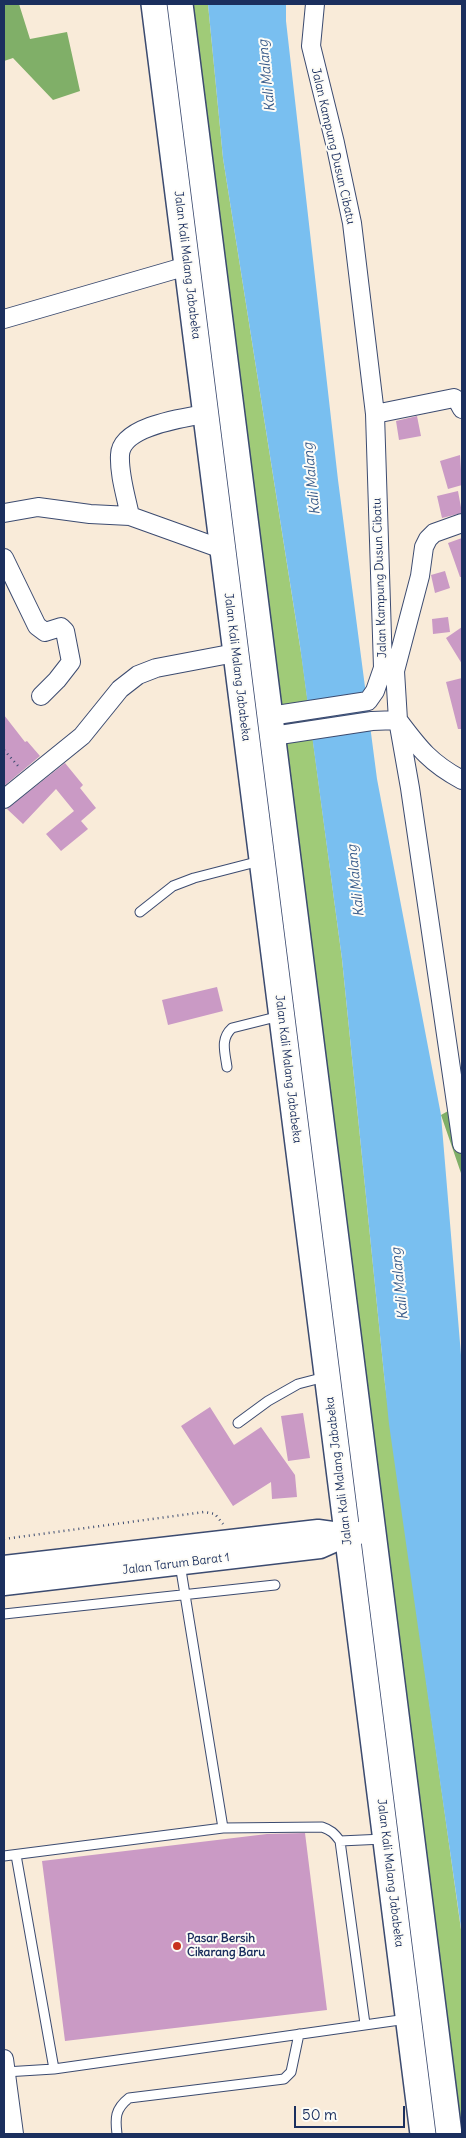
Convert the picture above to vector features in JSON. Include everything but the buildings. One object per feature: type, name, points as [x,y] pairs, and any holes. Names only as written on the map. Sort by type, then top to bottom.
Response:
[{"type":"main road","name":"Jalan Kali Malang Jababeka","points":[[154,4],[281,1016],[329,1376],[347,1535],[398,1839],[421,2017],[449,2134]]},
{"type":"main road","name":"Jalan Kali Malang Jababeka","points":[[180,4],[227,372],[277,729],[373,1531],[398,1839]]},
{"type":"main road","points":[[201,377],[227,372]]},
{"type":"main road","name":"Jalan Kali Malang Jababeka","points":[[421,2017],[423,2134]]},
{"type":"street","name":"Jalan Kampung Dusun Cibatu","points":[[315,4],[311,46],[352,223],[375,414],[388,669],[413,808],[462,1144]]},
{"type":"street","points":[[4,319],[187,266]]},
{"type":"street","points":[[375,414],[454,398],[462,409]]},
{"type":"street","points":[[130,516],[120,454],[124,441],[134,434],[164,422],[205,414]]},
{"type":"street","points":[[4,513],[38,507],[90,514],[130,516],[222,549]]},
{"type":"street","points":[[277,729],[299,712],[368,701],[388,669],[420,576],[424,547],[428,539],[434,533],[462,523]]},
{"type":"street","points":[[4,558],[37,626],[45,632],[61,627],[64,631],[71,662],[57,680],[40,696]]},
{"type":"street","points":[[4,799],[82,736],[120,689],[138,675],[156,668],[235,653]]},
{"type":"street","points":[[277,729],[398,720],[435,764],[462,780]]},
{"type":"street","name":"Jalan Tarum Barat 1","points":[[4,1567],[318,1531],[347,1535]]},
{"type":"street","name":"Jalan Tarum Barat 1","points":[[4,1584],[320,1547],[347,1535],[373,1531]]},
{"type":"street","points":[[5,2065],[14,2134]]},
{"type":"lane","points":[[140,912],[173,886],[194,878],[262,861]]},
{"type":"lane","points":[[227,1067],[223,1046],[226,1033],[232,1028],[281,1016]]},
{"type":"lane","points":[[238,1423],[298,1384],[329,1376]]},
{"type":"lane","points":[[180,1563],[183,1594],[223,1828]]},
{"type":"lane","points":[[4,1614],[275,1584]]},
{"type":"lane","points":[[4,1856],[223,1828],[322,1827],[334,1833],[340,1841],[365,2024]]},
{"type":"lane","points":[[340,1841],[398,1839]]},
{"type":"lane","points":[[16,1855],[54,2069]]},
{"type":"lane","points":[[5,2065],[54,2069],[421,2017]]},
{"type":"lane","points":[[116,2134],[115,2118],[117,2110],[129,2098],[284,2079],[290,2072],[299,2034]]},
{"type":"path","points":[[4,750],[12,758]]},
{"type":"path","points":[[4,1539],[204,1512],[214,1514],[222,1521],[231,1541]]},
{"type":"green space","points":[[4,4],[19,4],[30,39],[67,32],[80,91],[53,100],[13,58],[4,61]]},
{"type":"green space","points":[[154,4],[208,4],[223,158],[302,659],[342,959],[385,1384],[462,1937],[462,2134],[423,2134]]},
{"type":"green space","points":[[462,1103],[462,1176],[441,1115]]},
{"type":"water","name":"Kali Malang","points":[[208,4],[286,4],[286,21],[338,480],[377,779],[441,1115],[462,1367],[462,1935],[389,1424],[342,959],[300,646],[223,158]]},
{"type":"place","name":"Pasar Bersih Cikarang Baru","points":[[177,1946]]}]
